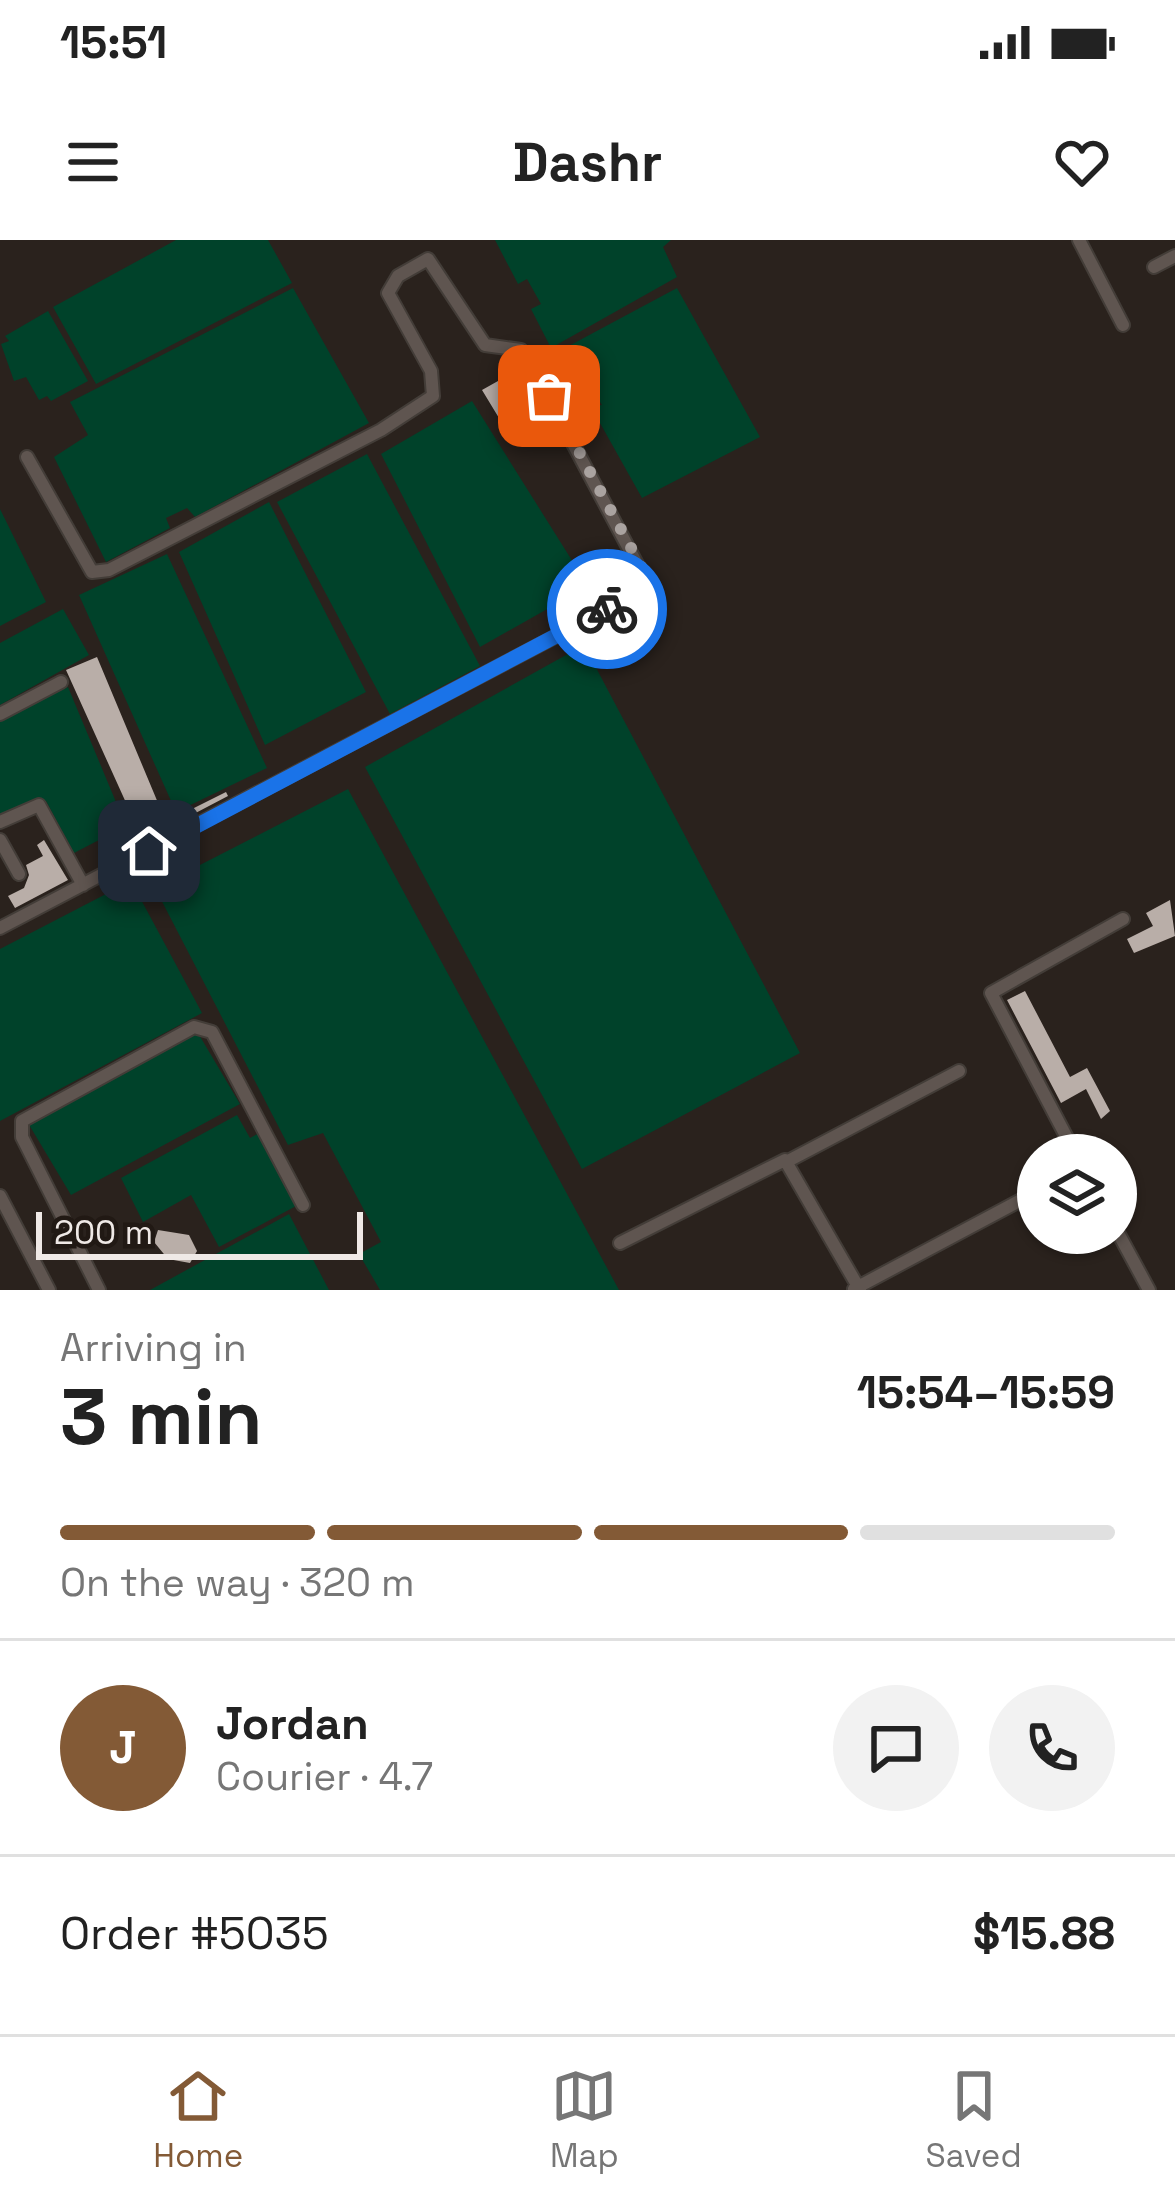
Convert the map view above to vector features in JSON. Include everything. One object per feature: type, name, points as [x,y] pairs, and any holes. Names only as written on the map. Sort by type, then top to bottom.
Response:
[{"type":"street","points":[[1079,240],[1123,325]]},
{"type":"street","points":[[1154,267],[1175,256]]},
{"type":"street","points":[[0,928],[625,600],[645,579],[528,359],[521,350],[485,345],[428,259],[398,276],[388,293],[431,371],[433,395],[381,430],[109,570],[92,572],[26,458]]},
{"type":"street","points":[[0,714],[61,682]]},
{"type":"street","points":[[0,822],[40,806],[83,885]]},
{"type":"street","points":[[0,840],[19,874]]},
{"type":"street","points":[[1065,1134],[990,996],[1123,919]]},
{"type":"street","points":[[99,1290],[22,1137],[22,1121],[194,1027],[212,1032],[303,1205]]},
{"type":"street","points":[[620,1244],[959,1071]]},
{"type":"street","points":[[788,1161],[857,1289],[1017,1202]]},
{"type":"street","points":[[0,1196],[49,1290]]},
{"type":"street","points":[[1130,1254],[1149,1290]]},
{"type":"green space","points":[[176,240],[268,240],[292,283],[96,384],[53,307]]},
{"type":"green space","points":[[495,240],[671,240],[663,247],[677,277],[551,348],[531,309],[541,304],[527,279],[518,284]]},
{"type":"green space","points":[[293,288],[369,423],[195,517],[187,508],[166,518],[170,528],[106,562],[54,457],[88,435],[70,402]]},
{"type":"green space","points":[[677,288],[760,437],[642,498],[591,407],[602,405],[565,348]]},
{"type":"green space","points":[[48,311],[88,381],[51,401],[47,396],[39,400],[26,377],[14,381],[1,344],[9,341],[5,336]]},
{"type":"green space","points":[[472,401],[588,586],[480,647],[381,454]]},
{"type":"green space","points":[[367,454],[480,666],[390,714],[277,502]]},
{"type":"green space","points":[[269,502],[366,692],[265,745],[179,552]]},
{"type":"green space","points":[[0,509],[46,602],[0,626]]},
{"type":"green space","points":[[167,554],[267,768],[176,812],[79,595]]},
{"type":"green space","points":[[63,609],[89,655],[0,705],[0,643]]},
{"type":"green space","points":[[584,645],[800,1053],[582,1169],[365,767]]},
{"type":"green space","points":[[68,687],[126,826],[74,853],[46,801],[0,815],[0,721]]},
{"type":"green space","points":[[348,789],[619,1290],[380,1290],[359,1254],[381,1242],[323,1133],[288,1145],[155,888]]},
{"type":"green space","points":[[131,881],[202,1013],[0,1121],[0,949]]},
{"type":"green space","points":[[198,1033],[240,1104],[71,1195],[28,1123]]},
{"type":"green space","points":[[237,1115],[250,1138],[261,1132],[298,1205],[219,1247],[191,1195],[143,1222],[121,1178]]},
{"type":"green space","points":[[289,1214],[329,1290],[150,1290]]},
{"type":"building","points":[[570,357],[591,394],[567,408],[546,371]]},
{"type":"building","points":[[521,368],[539,402],[502,423],[482,390]]},
{"type":"building","points":[[97,657],[166,822],[226,792],[228,796],[106,860],[99,846],[137,827],[66,670]]},
{"type":"building","points":[[44,840],[68,880],[15,908],[8,896],[24,888],[29,875],[26,865],[43,856],[37,845]]},
{"type":"building","points":[[1170,900],[1175,936],[1134,953],[1127,939],[1153,926],[1146,913]]},
{"type":"building","points":[[1025,991],[1070,1077],[1087,1068],[1110,1111],[1101,1119],[1086,1089],[1061,1103],[1007,1000]]},
{"type":"building","points":[[158,1230],[189,1235],[197,1251],[190,1263],[168,1259],[154,1242]]},
{"type":"way so far","points":[[549,396],[644,572],[638,592],[607,609]]},
{"type":"route","points":[[149,851],[607,609]]}]
